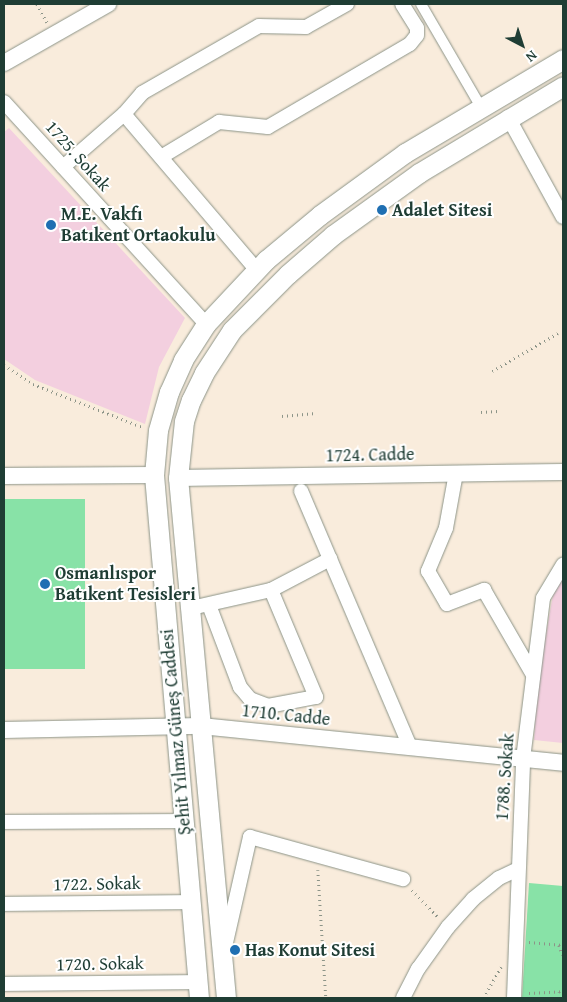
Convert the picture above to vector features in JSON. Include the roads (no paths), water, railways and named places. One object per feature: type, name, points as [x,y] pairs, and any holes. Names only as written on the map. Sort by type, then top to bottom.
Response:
[{"type":"main road","name":"Şehit Yılmaz Güneş Caddesi","points":[[198,990],[154,475],[158,430],[176,376],[206,324],[256,269],[320,215],[374,176],[481,107],[563,59]]},
{"type":"main road","name":"Şehit Yılmaz Güneş Caddesi","points":[[226,998],[178,478],[184,421],[191,400],[218,350],[248,311],[333,236],[419,173],[508,117],[563,86]]},
{"type":"street","points":[[4,62],[108,4]]},
{"type":"street","points":[[63,166],[124,114],[142,93],[259,26],[306,27],[347,4]]},
{"type":"street","points":[[161,158],[219,122],[268,127],[410,44],[417,35],[417,28],[402,4]]},
{"type":"street","points":[[421,4],[481,107]]},
{"type":"street","name":"1725. Sokak","points":[[4,102],[206,324]]},
{"type":"street","points":[[124,114],[256,269]]},
{"type":"street","points":[[508,117],[563,217]]},
{"type":"street","name":"1724. Cadde","points":[[178,478],[563,472]]},
{"type":"street","points":[[456,473],[446,528],[428,571],[447,604],[484,590],[533,675]]},
{"type":"street","points":[[4,476],[154,475]]},
{"type":"street","points":[[302,491],[410,747]]},
{"type":"street","points":[[190,606],[209,605],[270,590],[330,559]]},
{"type":"street","name":"1788. Sokak","points":[[514,996],[523,759],[543,598],[563,565]]},
{"type":"street","points":[[209,605],[240,687],[250,699],[268,706],[316,696],[270,590]]},
{"type":"street","name":"1710. Cadde","points":[[4,730],[201,726],[563,763]]},
{"type":"street","points":[[4,822],[184,821]]},
{"type":"street","points":[[223,959],[250,837],[403,880]]},
{"type":"street","points":[[403,998],[418,969],[448,927],[486,888],[518,869]]},
{"type":"street","name":"1722. Sokak","points":[[4,904],[191,902]]},
{"type":"street","name":"1720. Sokak","points":[[4,984],[198,990]]},
{"type":"place","name":"Adalet Sitesi","points":[[382,210]]},
{"type":"place","name":"M.E. Vakfı Batıkent Ortaokulu","points":[[51,225]]},
{"type":"place","name":"Osmanlıspor Batıkent Tesisleri","points":[[45,584]]},
{"type":"place","name":"Has Konut Sitesi","points":[[235,950]]}]
